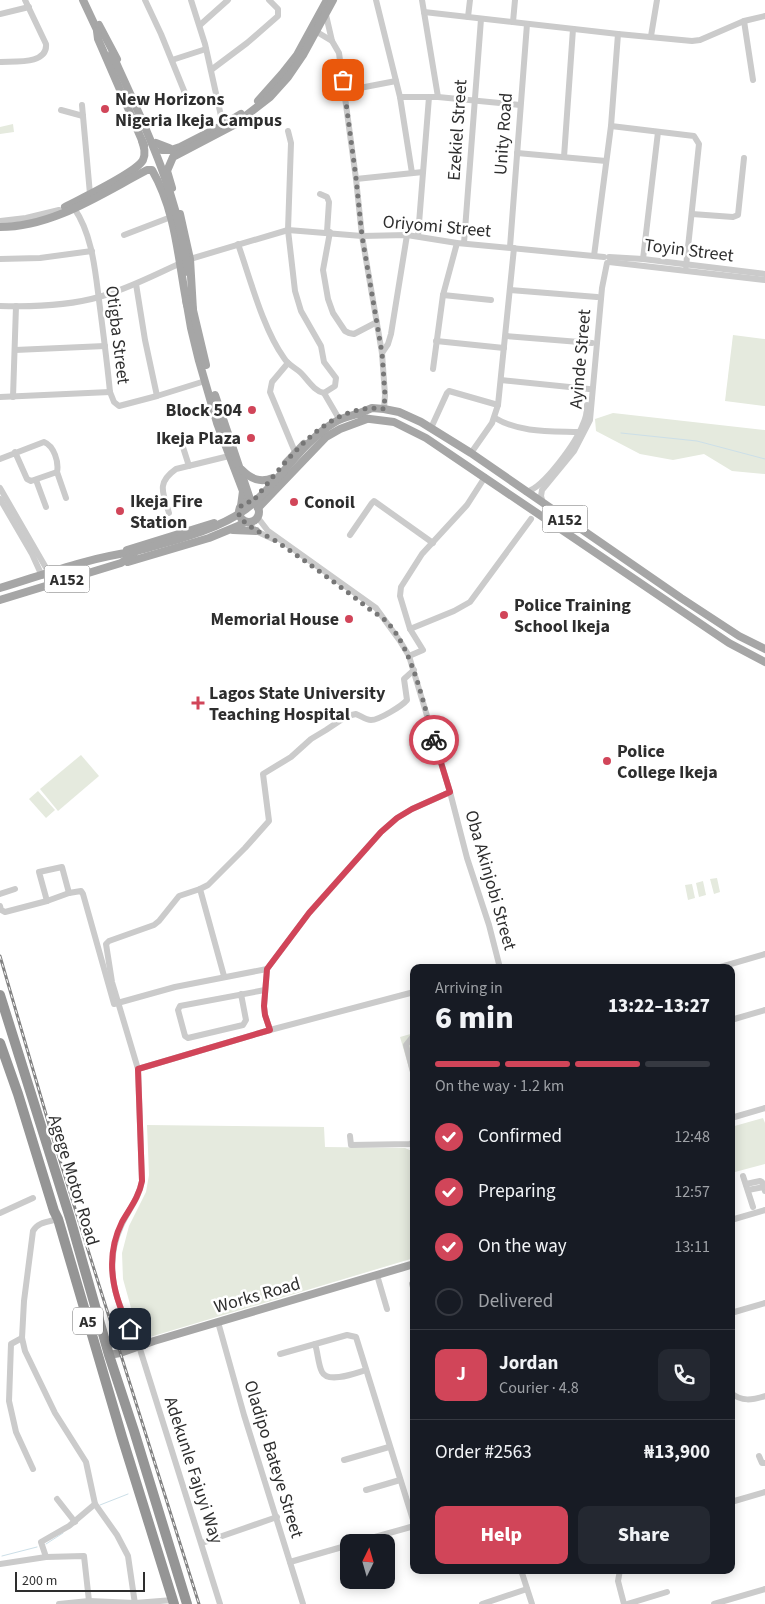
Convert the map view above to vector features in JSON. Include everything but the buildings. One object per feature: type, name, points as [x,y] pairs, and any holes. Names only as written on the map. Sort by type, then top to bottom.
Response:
[{"type":"highway","name":"Agege Motor Road","points":[[0,995],[187,1604]]},
{"type":"highway","name":"Agege Motor Road","points":[[0,1042],[58,1219],[173,1602]]},
{"type":"highway","points":[[4,1054],[16,1050]]},
{"type":"main road","points":[[83,0],[147,131],[167,181],[184,241],[187,305]]},
{"type":"main road","points":[[72,206],[90,194],[133,175],[147,170],[162,171],[169,164],[169,157],[159,147],[111,46],[98,28],[88,0]]},
{"type":"main road","points":[[0,228],[37,220],[62,211],[133,175],[144,164],[152,151],[159,147],[178,151],[234,125],[257,104],[298,55],[327,0]]},
{"type":"main road","points":[[193,310],[190,259],[167,171],[169,164],[178,151],[270,97],[288,77],[317,32],[334,0]]},
{"type":"main road","points":[[98,28],[98,39],[142,140],[148,156],[148,165],[158,183],[171,217],[181,263],[191,328],[217,422],[243,491],[240,518],[246,522]]},
{"type":"main road","points":[[131,114],[134,116],[138,115],[141,113],[141,110]]},
{"type":"main road","points":[[133,175],[145,156],[142,140]]},
{"type":"main road","points":[[169,178],[169,169],[178,151]]},
{"type":"main road","points":[[133,175],[150,174],[158,183]]},
{"type":"main road","points":[[171,217],[175,212],[180,216]]},
{"type":"main road","points":[[0,222],[37,220]]},
{"type":"main road","points":[[121,563],[208,538],[229,531],[246,522],[253,522],[258,518],[222,420],[207,371],[186,272]]},
{"type":"main road","points":[[254,504],[295,452],[319,430],[338,417],[372,408]]},
{"type":"main road","name":"A152","points":[[364,417],[372,408],[384,409],[407,415],[431,428],[471,453],[689,604],[739,636],[765,649]]},
{"type":"main road","points":[[254,504],[288,478],[326,437],[364,417]]},
{"type":"main road","name":"A152","points":[[0,588],[118,554],[133,554],[212,531],[237,520],[269,493],[324,435],[346,422],[364,417],[394,422],[411,429],[485,477],[728,643],[765,662]]},
{"type":"main road","points":[[240,469],[248,476],[257,480],[273,478]]},
{"type":"main road","points":[[279,471],[282,479],[288,478]]},
{"type":"main road","points":[[118,554],[204,526],[240,509],[247,502],[254,504]]},
{"type":"main road","points":[[548,520],[555,512]]},
{"type":"main road","points":[[204,526],[210,533],[208,538]]},
{"type":"main road","points":[[229,531],[256,531]]},
{"type":"main road","name":"A152","points":[[0,600],[121,563],[133,554]]},
{"type":"main road","name":"Works Road","points":[[109,1355],[410,1265]]},
{"type":"street","points":[[0,62],[35,60],[43,55],[46,44],[26,0]]},
{"type":"street","points":[[145,0],[189,103]]},
{"type":"street","points":[[192,0],[200,25],[224,125]]},
{"type":"street","points":[[200,25],[228,0]]},
{"type":"street","points":[[211,70],[247,43],[278,16],[278,9],[269,0]]},
{"type":"street","points":[[376,0],[400,97],[412,173]]},
{"type":"street","points":[[422,0],[438,97]]},
{"type":"street","points":[[468,17],[470,0]]},
{"type":"street","points":[[513,22],[515,0]]},
{"type":"street","points":[[651,36],[657,0]]},
{"type":"street","points":[[0,14],[29,7]]},
{"type":"street","points":[[424,12],[686,41],[700,40],[744,21],[765,16]]},
{"type":"street","points":[[326,15],[332,41],[339,53],[362,236],[382,353],[384,409]]},
{"type":"street","name":"Ezekiel Street","points":[[432,369],[443,295],[461,243],[481,19]]},
{"type":"street","points":[[744,21],[752,80]]},
{"type":"street","name":"Unity Road","points":[[471,453],[495,418],[498,405],[510,290],[520,105],[527,24]]},
{"type":"street","points":[[564,157],[573,29]]},
{"type":"street","points":[[317,32],[332,41]]},
{"type":"street","points":[[595,256],[611,126],[618,34]]},
{"type":"street","points":[[172,60],[206,49]]},
{"type":"street","points":[[344,91],[396,81]]},
{"type":"street","points":[[400,97],[438,97],[520,105]]},
{"type":"street","points":[[418,236],[429,97]]},
{"type":"street","points":[[82,105],[90,194]]},
{"type":"street","points":[[61,110],[83,116]]},
{"type":"street","points":[[611,126],[694,136],[698,140],[686,266]]},
{"type":"street","points":[[288,132],[291,143],[288,230],[295,291],[301,311],[318,340],[324,362],[336,378],[335,386],[324,393]]},
{"type":"street","points":[[644,260],[658,132]]},
{"type":"street","points":[[517,153],[606,161]]},
{"type":"street","points":[[692,214],[733,217],[738,215],[744,158]]},
{"type":"street","points":[[356,178],[423,172]]},
{"type":"street","points":[[320,194],[327,197],[329,202],[324,270],[328,299],[333,313],[345,331],[349,333],[354,334],[377,322]]},
{"type":"street","name":"Otigba Street","points":[[72,206],[82,219],[92,251],[110,392],[114,402],[119,406],[205,381]]},
{"type":"street","points":[[0,222],[62,211]]},
{"type":"street","points":[[0,228],[32,226],[57,218],[62,211]]},
{"type":"street","points":[[124,235],[171,217]]},
{"type":"street","name":"Oriyomi Street","points":[[190,259],[288,230],[362,236],[407,235],[461,243],[595,256]]},
{"type":"street","points":[[382,353],[388,344],[391,334],[407,235]]},
{"type":"street","points":[[238,244],[272,337],[288,364],[300,372],[318,391],[324,393],[338,417]]},
{"type":"street","points":[[0,259],[40,258],[92,251]]},
{"type":"street","name":"Toyin Street","points":[[595,256],[606,260],[765,280]]},
{"type":"street","name":"Toyin Street","points":[[606,260],[644,260],[765,274]]},
{"type":"street","name":"Ayinde Street","points":[[526,492],[537,487],[568,451],[583,425],[587,412],[597,297],[606,260]]},
{"type":"street","name":"Ayinde Street","points":[[543,503],[542,490],[574,451],[590,420],[606,260]]},
{"type":"street","points":[[0,306],[59,304],[99,297],[136,284],[181,263]]},
{"type":"street","points":[[136,284],[157,396]]},
{"type":"street","points":[[510,290],[597,297]]},
{"type":"street","points":[[443,295],[491,300]]},
{"type":"street","points":[[13,396],[16,306]]},
{"type":"street","points":[[506,336],[592,343]]},
{"type":"street","points":[[436,341],[504,348]]},
{"type":"street","points":[[15,350],[105,346]]},
{"type":"street","points":[[288,364],[272,382],[270,392],[295,452]]},
{"type":"street","points":[[501,380],[589,389]]},
{"type":"street","points":[[431,428],[449,391],[498,405]]},
{"type":"street","points":[[0,397],[110,392]]},
{"type":"street","points":[[495,418],[509,426],[519,428],[579,432]]},
{"type":"street","points":[[181,441],[189,466]]},
{"type":"street","points":[[0,458],[44,442],[47,443],[56,460],[57,472],[66,498]]},
{"type":"street","points":[[15,452],[26,479],[36,480],[57,472]]},
{"type":"street","points":[[168,513],[162,485],[171,473],[176,469],[229,456]]},
{"type":"street","points":[[409,656],[423,650],[410,629],[400,596],[401,588],[422,554],[467,505],[485,477]]},
{"type":"street","points":[[36,480],[46,508]]},
{"type":"street","points":[[0,488],[45,574]]},
{"type":"street","points":[[0,499],[45,574]]},
{"type":"street","points":[[350,536],[372,502],[374,502],[433,543]]},
{"type":"street","name":"Oba Akinjobi Street","points":[[258,518],[268,531],[376,608],[397,635],[409,656],[499,964]]},
{"type":"street","points":[[410,629],[454,611],[470,602],[531,519]]},
{"type":"street","points":[[246,522],[256,531],[280,544],[373,612],[380,615]]},
{"type":"street","points":[[118,1003],[112,982],[106,944],[109,941],[160,921],[179,896],[208,885],[269,821],[262,774],[291,757],[311,740],[347,716],[356,714],[365,719],[374,720],[404,704],[407,700],[404,679],[414,670]]},
{"type":"street","points":[[270,1030],[265,1015],[267,969],[319,900],[381,832],[397,818],[450,792]]},
{"type":"street","points":[[47,901],[39,872],[62,867],[69,893]]},
{"type":"street","points":[[0,894],[15,889]]},
{"type":"street","points":[[200,889],[224,976]]},
{"type":"street","points":[[0,906],[1,910],[5,912],[69,893],[78,891],[83,894],[114,1004],[175,987],[267,969]]},
{"type":"street","points":[[731,964],[765,954]]},
{"type":"street","points":[[241,994],[246,1020],[243,1025],[188,1038],[185,1036],[178,1010],[180,1006],[241,994],[265,990]]},
{"type":"street","points":[[138,1069],[270,1030],[410,993]]},
{"type":"street","name":"Adekunle Fajuyi Way","points":[[118,1003],[138,1069],[142,1181],[138,1195],[118,1233],[111,1271],[121,1312],[138,1346],[220,1604]]},
{"type":"street","points":[[735,1019],[765,1010]]},
{"type":"street","points":[[410,1040],[406,1045],[410,1060]]},
{"type":"street","points":[[735,1117],[765,1108]]},
{"type":"street","points":[[350,1136],[351,1145],[410,1144]]},
{"type":"street","points":[[743,1176],[753,1207]]},
{"type":"street","points":[[747,1187],[764,1189]]},
{"type":"street","points":[[0,1213],[33,1198]]},
{"type":"street","points":[[735,1219],[765,1210]]},
{"type":"street","points":[[58,1219],[40,1224],[33,1231],[24,1300],[22,1338],[25,1351],[55,1413],[86,1462],[95,1504],[117,1535],[128,1556],[135,1604]]},
{"type":"street","points":[[377,1275],[386,1309]]},
{"type":"street","points":[[735,1312],[765,1303]]},
{"type":"street","name":"Oladipo Bateye Street","points":[[218,1322],[244,1415],[303,1604]]},
{"type":"street","points":[[280,1354],[347,1335],[356,1337],[410,1511]]},
{"type":"street","points":[[22,1338],[11,1344],[9,1401],[16,1432],[33,1469]]},
{"type":"street","points":[[315,1344],[322,1373],[328,1378],[366,1370]]},
{"type":"street","points":[[735,1396],[747,1400],[765,1396]]},
{"type":"street","points":[[344,1460],[389,1447]]},
{"type":"street","points":[[759,1456],[762,1463],[765,1463]]},
{"type":"street","points":[[366,1490],[400,1480]]},
{"type":"street","points":[[735,1501],[765,1492]]},
{"type":"street","points":[[57,1499],[75,1522]]},
{"type":"street","points":[[46,1557],[41,1542],[75,1522],[95,1504]]},
{"type":"street","points":[[202,1543],[277,1517]]},
{"type":"street","points":[[382,1534],[410,1525]]},
{"type":"street","points":[[290,1562],[340,1548]]},
{"type":"street","points":[[0,1564],[46,1557],[84,1556],[89,1601]]},
{"type":"street","points":[[523,1574],[532,1604]]},
{"type":"street","points":[[619,1574],[618,1581],[626,1604],[667,1592]]},
{"type":"street","points":[[482,1604],[527,1589]]},
{"type":"street","points":[[714,1604],[765,1589]]},
{"type":"street","points":[[59,1604],[89,1601],[135,1604],[173,1602]]},
{"type":"shaded area","points":[[13,124],[14,132],[0,134],[0,127]]},
{"type":"shaded area","points":[[733,335],[765,339],[765,406],[725,401]]},
{"type":"shaded area","points":[[613,413],[765,430],[765,474],[732,471],[704,454],[673,460],[640,454],[596,431],[595,419]]},
{"type":"shaded area","points":[[81,755],[99,776],[58,811],[40,789]]},
{"type":"shaded area","points":[[38,791],[55,810],[46,818],[29,799]]},
{"type":"shaded area","points":[[717,878],[720,892],[714,894],[710,879]]},
{"type":"shaded area","points":[[703,881],[706,895],[699,897],[696,883]]},
{"type":"shaded area","points":[[692,884],[695,898],[688,900],[685,885]]},
{"type":"shaded area","points":[[410,1034],[410,1071],[400,1037]]},
{"type":"shaded area","points":[[763,1118],[765,1123],[765,1164],[735,1172],[735,1126]]},
{"type":"shaded area","points":[[147,1125],[324,1127],[325,1147],[405,1148],[410,1150],[410,1259],[140,1340],[123,1279],[122,1253],[129,1226],[146,1192],[149,1175]]},
{"type":"waterway","points":[[621,433],[697,441],[765,459]]},
{"type":"waterway","points":[[100,1505],[128,1494]]},
{"type":"waterway","points":[[46,1544],[63,1533]]},
{"type":"waterway","points":[[2,1556],[37,1547]]},
{"type":"railway","points":[[0,956],[52,1135],[199,1604]]},
{"type":"way so far","points":[[343,80],[362,236],[382,353],[384,409],[363,409],[348,413],[327,423],[295,452],[252,502],[244,503],[238,512],[240,518],[256,531],[291,551],[387,622],[409,656],[434,740]]},
{"type":"place","name":"New Horizons Nigeria Ikeja Campus","points":[[105,109]]},
{"type":"place","name":"Block 504","points":[[252,410]]},
{"type":"place","name":"Ikeja Plaza","points":[[251,438]]},
{"type":"place","name":"Conoil","points":[[294,502]]},
{"type":"place","name":"Ikeja Fire Station","points":[[120,511]]},
{"type":"place","name":"Police Training School Ikeja","points":[[504,615]]},
{"type":"place","name":"Memorial House","points":[[349,619]]},
{"type":"place","name":"Lagos State University Teaching Hospital","points":[[198,703]]},
{"type":"place","name":"Police College Ikeja","points":[[607,761]]},
{"type":"route","points":[[130,1329],[121,1312],[111,1271],[118,1233],[138,1195],[142,1181],[138,1069],[270,1030],[264,1006],[267,969],[309,913],[381,832],[397,818],[429,800],[450,792],[434,740]]}]
